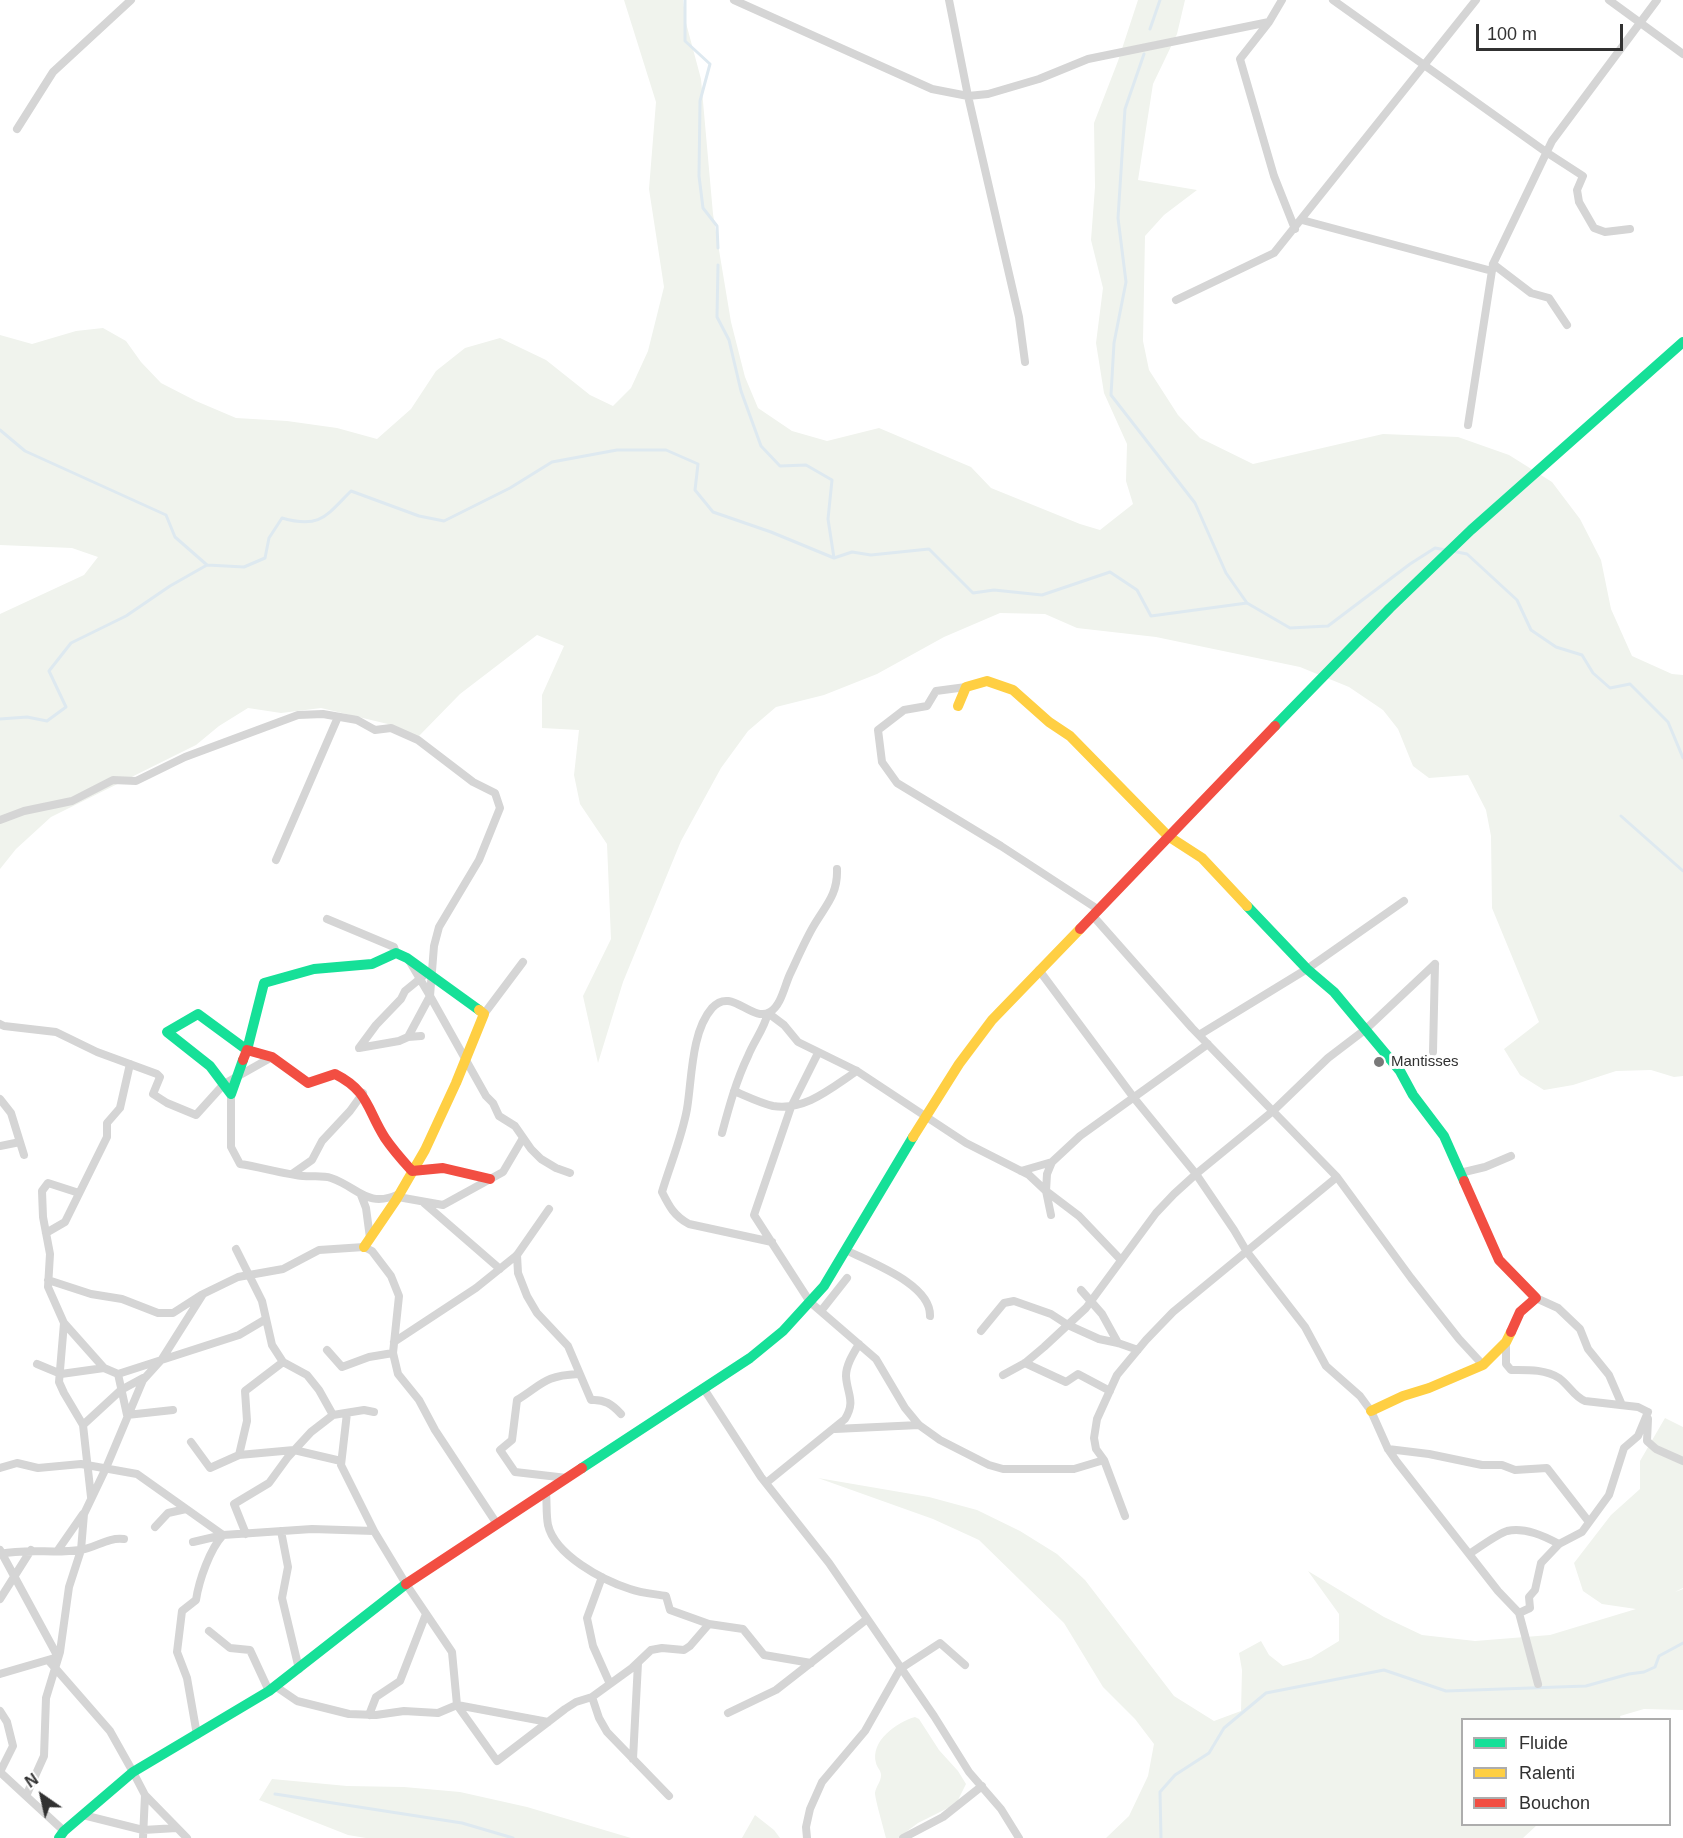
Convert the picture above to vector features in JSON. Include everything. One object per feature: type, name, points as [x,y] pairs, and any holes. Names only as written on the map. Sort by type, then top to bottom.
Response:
[{"type":"street","points":[[16,129],[53,72],[130,0]]},
{"type":"street","points":[[735,0],[932,89],[969,96],[988,94],[1039,79],[1088,59],[1269,22]]},
{"type":"street","points":[[949,0],[1019,317],[1024,362]]},
{"type":"street","points":[[1282,0],[1269,22],[1240,59],[1274,176],[1295,229]]},
{"type":"street","points":[[1333,0],[1545,152],[1583,176],[1577,190],[1579,202],[1594,228],[1605,232],[1630,229]]},
{"type":"street","points":[[1176,300],[1274,253],[1476,0]]},
{"type":"street","points":[[1609,0],[1683,54]]},
{"type":"street","points":[[1468,425],[1493,268],[1545,152],[1657,0]]},
{"type":"street","points":[[1302,220],[1493,268],[1531,293],[1549,298],[1567,325]]},
{"type":"street","points":[[0,1711],[7,1722],[13,1746],[0,1772],[26,1796],[61,1835],[133,1772],[272,1688],[406,1584],[750,1358],[783,1331],[824,1286],[926,1115],[959,1064],[992,1020],[1390,608],[1471,530],[1683,342]]},
{"type":"street","points":[[1483,1365],[1459,1339],[1411,1278],[1337,1177],[1199,1035],[1096,913],[1001,846],[897,783],[882,762],[878,730],[904,710],[927,706],[936,691],[966,687],[987,681],[1013,690],[1049,722],[1070,736],[1168,836],[1202,858],[1307,969],[1334,992],[1366,1029],[1400,1071],[1413,1095],[1444,1136],[1499,1260],[1536,1298],[1558,1308],[1580,1329],[1588,1349],[1609,1375],[1622,1405]]},
{"type":"street","points":[[958,706],[966,687]]},
{"type":"street","points":[[0,820],[24,811],[72,801],[113,780],[136,781],[185,758],[298,716],[322,714],[357,720],[375,730],[391,728],[418,740],[465,776],[495,793],[500,808],[479,860],[439,927],[426,976],[430,996],[499,1116],[515,1126],[541,1159],[570,1173]]},
{"type":"street","points":[[276,860],[338,717]]},
{"type":"street","points":[[772,1242],[689,1224],[678,1218],[671,1210],[662,1192],[687,1109],[690,1075],[701,1028],[712,1008],[721,1001],[729,1000],[760,1014],[768,1013],[776,1007],[788,976],[813,926],[834,895],[838,882],[837,869]]},
{"type":"street","points":[[1199,1035],[1307,969],[1404,901]]},
{"type":"street","points":[[327,919],[394,946],[396,953]]},
{"type":"street","points":[[484,1014],[426,976],[407,958],[396,953],[372,964],[314,969],[264,983],[247,1050],[231,1094],[231,1147],[240,1164],[292,1174],[332,1178],[361,1195],[375,1200],[399,1195],[443,1205],[503,1172],[523,1138]]},
{"type":"street","points":[[48,1280],[91,1294],[122,1299],[158,1313],[172,1313],[203,1294],[238,1277],[283,1269],[319,1250],[367,1242],[399,1195],[441,1119],[484,1014],[523,962]]},
{"type":"street","points":[[1004,1375],[1025,1363],[1090,1303],[1156,1213],[1196,1174],[1273,1111],[1328,1058],[1366,1029],[1435,964],[1432,1052]]},
{"type":"street","points":[[1039,970],[1134,1098],[1196,1174],[1247,1252],[1305,1327],[1326,1365],[1360,1396],[1371,1411],[1388,1449],[1469,1554],[1519,1613],[1538,1684]]},
{"type":"street","points":[[408,1037],[430,996],[426,976]]},
{"type":"street","points":[[421,1036],[358,1048],[401,999],[405,991],[426,976]]},
{"type":"street","points":[[768,1013],[784,1025],[798,1042],[857,1071],[966,1143],[1037,1180],[1046,1191],[1074,1212],[1121,1260]]},
{"type":"street","points":[[722,1133],[734,1091],[768,1013]]},
{"type":"street","points":[[231,1094],[210,1066],[167,1032],[198,1014],[247,1050],[272,1057],[308,1083],[334,1074],[348,1079],[366,1096],[386,1139],[412,1172]]},
{"type":"street","points":[[0,1024],[56,1032],[97,1052],[160,1077],[153,1094],[167,1103],[196,1114],[224,1084],[272,1057]]},
{"type":"street","points":[[1051,1215],[1046,1191],[1047,1174],[1052,1162],[1080,1136],[1208,1044]]},
{"type":"street","points":[[818,1053],[791,1107],[754,1215],[810,1302],[876,1359],[905,1408],[919,1425],[940,1440],[989,1465],[1003,1469],[1074,1470],[1104,1460]]},
{"type":"street","points":[[46,1233],[65,1222],[107,1137],[107,1123],[120,1108],[130,1064]]},
{"type":"street","points":[[734,1091],[771,1106],[791,1107],[811,1101],[857,1071]]},
{"type":"street","points":[[292,1174],[312,1160],[322,1141],[350,1111],[363,1093]]},
{"type":"street","points":[[0,1098],[11,1113],[24,1155]]},
{"type":"street","points":[[0,1146],[20,1142]]},
{"type":"street","points":[[1460,1173],[1485,1167],[1511,1156]]},
{"type":"street","points":[[1021,1171],[1052,1162]]},
{"type":"street","points":[[412,1172],[430,1167],[452,1168],[490,1179]]},
{"type":"street","points":[[1125,1516],[1104,1460],[1096,1449],[1094,1438],[1097,1419],[1117,1375],[1173,1312],[1337,1177]]},
{"type":"street","points":[[79,1193],[48,1183],[42,1191],[43,1217],[50,1254],[48,1287],[64,1323],[104,1368],[118,1374],[239,1335],[266,1319]]},
{"type":"street","points":[[361,1195],[366,1208],[367,1242],[396,1286],[399,1296],[393,1353],[395,1366],[401,1380],[419,1401],[435,1430],[497,1524]]},
{"type":"street","points":[[422,1202],[500,1269]]},
{"type":"street","points":[[394,1342],[476,1288],[517,1255],[549,1209]]},
{"type":"street","points":[[236,1249],[262,1300],[272,1345],[283,1362],[307,1375],[319,1390],[333,1415]]},
{"type":"street","points":[[846,1250],[916,1288],[925,1298],[930,1308],[930,1316]]},
{"type":"street","points":[[517,1255],[518,1273],[527,1296],[537,1313],[568,1346],[591,1400],[601,1399],[621,1414]]},
{"type":"street","points":[[821,1311],[847,1278]]},
{"type":"street","points":[[1081,1290],[1102,1314],[1118,1343]]},
{"type":"street","points":[[83,1425],[122,1390],[145,1377],[162,1359],[203,1294]]},
{"type":"street","points":[[1371,1411],[1483,1365],[1506,1342],[1520,1312],[1536,1298]]},
{"type":"street","points":[[981,1331],[1004,1303],[1014,1301],[1051,1314],[1099,1340],[1118,1343],[1138,1350]]},
{"type":"street","points":[[64,1323],[59,1382],[83,1425],[91,1499]]},
{"type":"street","points":[[1506,1342],[1506,1364],[1511,1370],[1539,1371],[1559,1378],[1580,1399],[1585,1401],[1638,1407],[1648,1412]]},
{"type":"street","points":[[766,1483],[845,1419],[851,1410],[851,1395],[846,1376],[859,1344]]},
{"type":"street","points":[[327,1350],[342,1367],[369,1357],[393,1353]]},
{"type":"street","points":[[239,1455],[247,1421],[245,1391],[283,1362]]},
{"type":"street","points":[[1025,1363],[1066,1382],[1078,1374],[1110,1391]]},
{"type":"street","points":[[37,1364],[61,1374],[104,1368]]},
{"type":"street","points":[[118,1374],[127,1415]]},
{"type":"street","points":[[567,1478],[515,1472],[500,1450],[512,1440],[517,1400],[545,1379],[556,1375],[578,1374]]},
{"type":"street","points":[[58,1550],[84,1514],[145,1377]]},
{"type":"street","points":[[704,1389],[766,1483],[829,1563],[934,1716],[969,1772],[1001,1809],[1019,1838]]},
{"type":"street","points":[[127,1415],[173,1410]]},
{"type":"street","points":[[246,1534],[234,1504],[269,1483],[294,1450],[311,1432],[333,1415],[364,1410],[374,1412]]},
{"type":"street","points":[[1648,1412],[1647,1441],[1656,1449],[1683,1461]]},
{"type":"street","points":[[1519,1613],[1530,1608],[1529,1597],[1535,1590],[1541,1563],[1559,1544],[1582,1532],[1609,1495],[1624,1448],[1638,1436],[1648,1412]]},
{"type":"street","points":[[347,1413],[341,1465],[374,1531],[406,1584],[452,1652],[457,1705],[497,1761],[576,1702],[592,1697],[638,1663],[651,1650],[662,1647],[684,1650],[709,1624]]},
{"type":"street","points":[[835,1429],[919,1425]]},
{"type":"street","points":[[191,1442],[210,1468],[239,1455],[294,1450],[341,1461]]},
{"type":"street","points":[[1388,1449],[1429,1454],[1482,1465],[1502,1465],[1515,1470],[1547,1468],[1589,1522]]},
{"type":"street","points":[[0,1468],[17,1463],[38,1468],[81,1464],[138,1474],[223,1536]]},
{"type":"street","points":[[546,1492],[548,1526],[564,1550],[587,1570],[630,1590],[666,1596],[670,1610],[709,1624],[743,1629],[764,1655],[811,1663]]},
{"type":"street","points":[[155,1527],[168,1513],[186,1509]]},
{"type":"street","points":[[26,1796],[44,1756],[46,1698],[58,1657],[69,1587],[81,1550],[84,1514]]},
{"type":"street","points":[[193,1542],[223,1536],[312,1529],[374,1531]]},
{"type":"street","points":[[281,1531],[288,1567],[282,1598],[299,1669]]},
{"type":"street","points":[[1469,1554],[1507,1531],[1532,1532],[1559,1544]]},
{"type":"street","points":[[197,1735],[187,1678],[177,1652],[182,1611],[196,1599],[199,1585],[216,1543],[223,1536]]},
{"type":"street","points":[[58,1657],[1,1552],[81,1550],[114,1538],[124,1539]]},
{"type":"street","points":[[0,1599],[31,1550]]},
{"type":"street","points":[[602,1577],[587,1618],[593,1646],[610,1684]]},
{"type":"street","points":[[369,1715],[376,1697],[400,1681],[426,1614]]},
{"type":"street","points":[[728,1713],[776,1690],[867,1619]]},
{"type":"street","points":[[209,1631],[230,1648],[250,1650],[272,1688],[297,1701],[349,1714],[369,1715],[404,1711],[438,1713],[457,1705],[548,1722]]},
{"type":"street","points":[[807,1838],[806,1827],[810,1809],[822,1782],[865,1731],[900,1669],[940,1643],[965,1665]]},
{"type":"street","points":[[0,1674],[58,1657]]},
{"type":"street","points":[[49,1661],[110,1731],[145,1795],[187,1838]]},
{"type":"street","points":[[633,1759],[638,1663]]},
{"type":"street","points":[[592,1697],[599,1718],[607,1732],[669,1796]]},
{"type":"street","points":[[903,1838],[943,1817],[982,1786]]},
{"type":"street","points":[[143,1834],[145,1795]]},
{"type":"street","points":[[83,1815],[143,1834],[177,1828]]},
{"type":"shaded area","points":[[624,0],[683,0],[686,23],[701,79],[713,214],[731,322],[745,377],[758,408],[792,431],[827,441],[879,428],[971,467],[991,488],[1100,530],[1133,504],[1126,481],[1127,444],[1104,393],[1096,343],[1103,288],[1091,240],[1095,187],[1094,123],[1138,0],[1185,0],[1177,34],[1153,84],[1138,180],[1197,190],[1164,215],[1145,236],[1143,341],[1149,370],[1178,415],[1200,438],[1253,464],[1383,434],[1458,437],[1509,455],[1552,482],[1580,519],[1601,560],[1611,609],[1632,656],[1672,674],[1683,675],[1683,1076],[1674,1077],[1651,1070],[1616,1071],[1573,1085],[1544,1090],[1520,1075],[1504,1049],[1539,1022],[1492,908],[1491,836],[1486,810],[1468,775],[1429,778],[1413,766],[1398,729],[1383,710],[1349,687],[1300,667],[1156,637],[1077,628],[1045,614],[1000,613],[944,637],[877,674],[824,695],[776,707],[748,731],[721,768],[681,841],[623,982],[598,1063],[583,996],[611,939],[607,844],[580,804],[574,775],[579,730],[542,728],[542,695],[564,646],[537,635],[460,694],[418,737],[392,725],[321,708],[281,713],[248,708],[219,726],[196,745],[51,817],[16,849],[0,869],[0,614],[84,575],[98,557],[72,548],[0,545],[0,335],[32,344],[76,331],[103,328],[126,341],[141,362],[161,383],[236,418],[287,421],[337,428],[377,439],[411,409],[436,371],[465,348],[500,338],[546,360],[590,395],[613,406],[631,388],[648,351],[664,287],[649,189],[656,102]]},
{"type":"shaded area","points":[[1665,1418],[1683,1427],[1683,1588],[1675,1592],[1683,1589],[1683,1710],[1644,1709],[1620,1716],[1620,1718],[1461,1718],[1461,1826],[1536,1826],[1523,1838],[1106,1838],[1129,1816],[1148,1776],[1154,1744],[1135,1719],[1103,1687],[1064,1623],[979,1540],[933,1519],[818,1478],[929,1497],[977,1510],[1020,1531],[1057,1554],[1085,1580],[1174,1696],[1214,1721],[1241,1711],[1242,1670],[1239,1653],[1261,1641],[1269,1655],[1283,1666],[1311,1658],[1339,1641],[1339,1614],[1308,1571],[1384,1617],[1422,1635],[1475,1641],[1550,1635],[1636,1609],[1602,1604],[1583,1591],[1574,1563],[1611,1515],[1640,1489],[1640,1461]]},
{"type":"shaded area","points":[[915,1717],[919,1719],[939,1750],[958,1771],[966,1784],[956,1804],[918,1823],[898,1838],[886,1838],[875,1793],[881,1775],[875,1755],[877,1747],[886,1734],[900,1723]]},
{"type":"shaded area","points":[[272,1779],[347,1786],[404,1787],[460,1792],[527,1807],[631,1838],[366,1838],[348,1835],[259,1800]]},
{"type":"shaded area","points":[[755,1815],[774,1830],[780,1838],[742,1838]]},
{"type":"waterway","points":[[685,0],[685,41],[710,64],[700,101],[699,176],[703,208],[717,226],[718,248]]},
{"type":"waterway","points":[[1150,29],[1160,0]]},
{"type":"waterway","points":[[1144,54],[1125,109],[1118,218],[1126,282],[1114,343],[1111,395],[1195,503],[1226,573],[1247,603]]},
{"type":"waterway","points":[[718,265],[717,317],[729,340],[741,391],[761,446],[780,466],[806,465],[832,480],[828,519],[834,558]]},
{"type":"waterway","points":[[0,430],[25,451],[166,515],[175,537],[207,565]]},
{"type":"waterway","points":[[0,719],[27,717],[47,721],[66,707],[49,671],[71,643],[126,616],[170,586],[207,565],[244,567],[265,558],[269,538],[282,518],[305,522],[314,521],[328,513],[351,491],[419,516],[444,521],[510,488],[552,462],[617,450],[666,450],[698,464],[695,490],[713,512],[771,532],[834,558],[852,552],[871,555],[929,549],[973,593],[994,590],[1042,595],[1110,572],[1137,590],[1151,616],[1247,603],[1290,628],[1328,626],[1410,564],[1435,548],[1446,550]]},
{"type":"waterway","points":[[1452,551],[1467,554],[1517,600],[1531,630],[1556,647],[1582,655],[1593,673],[1610,688],[1630,684],[1668,722],[1683,758]]},
{"type":"waterway","points":[[1621,816],[1683,871]]},
{"type":"waterway","points":[[1161,1838],[1160,1792],[1175,1775],[1209,1753],[1224,1728],[1266,1693],[1384,1670],[1446,1691],[1586,1686],[1644,1672],[1655,1667],[1659,1656],[1683,1643]]},
{"type":"waterway","points":[[275,1794],[462,1823],[513,1838]]},
{"type":"traffic: fast","points":[[1275,726],[1390,608],[1471,530],[1683,342]]},
{"type":"traffic: fast","points":[[1247,906],[1307,969],[1334,992],[1400,1071],[1413,1095],[1444,1136],[1464,1181]]},
{"type":"traffic: fast","points":[[243,1060],[231,1094],[210,1066],[167,1032],[198,1014],[247,1050],[264,983],[314,969],[372,964],[396,953],[407,958],[479,1010]]},
{"type":"traffic: fast","points":[[582,1468],[750,1358],[783,1331],[824,1286],[913,1137]]},
{"type":"traffic: fast","points":[[59,1838],[64,1831],[133,1772],[269,1691],[406,1584]]},
{"type":"traffic: slow","points":[[958,706],[966,687],[987,681],[1013,690],[1049,722],[1070,736],[1168,836],[1202,858],[1247,906]]},
{"type":"traffic: slow","points":[[913,1137],[959,1064],[992,1020],[1080,929]]},
{"type":"traffic: slow","points":[[364,1247],[396,1200],[425,1150],[484,1014],[479,1010]]},
{"type":"traffic: slow","points":[[1371,1411],[1483,1365],[1506,1342],[1511,1332]]},
{"type":"traffic: jam","points":[[1080,929],[1275,726]]},
{"type":"traffic: jam","points":[[243,1060],[247,1050],[272,1057],[308,1083],[335,1074],[346,1080],[361,1094],[385,1138],[412,1171],[443,1168],[490,1179]]},
{"type":"traffic: jam","points":[[1464,1181],[1499,1260],[1536,1298],[1520,1312],[1511,1332]]},
{"type":"traffic: jam","points":[[406,1584],[582,1468]]},
{"type":"place","name":"Mantisses","points":[[1379,1062]]}]
